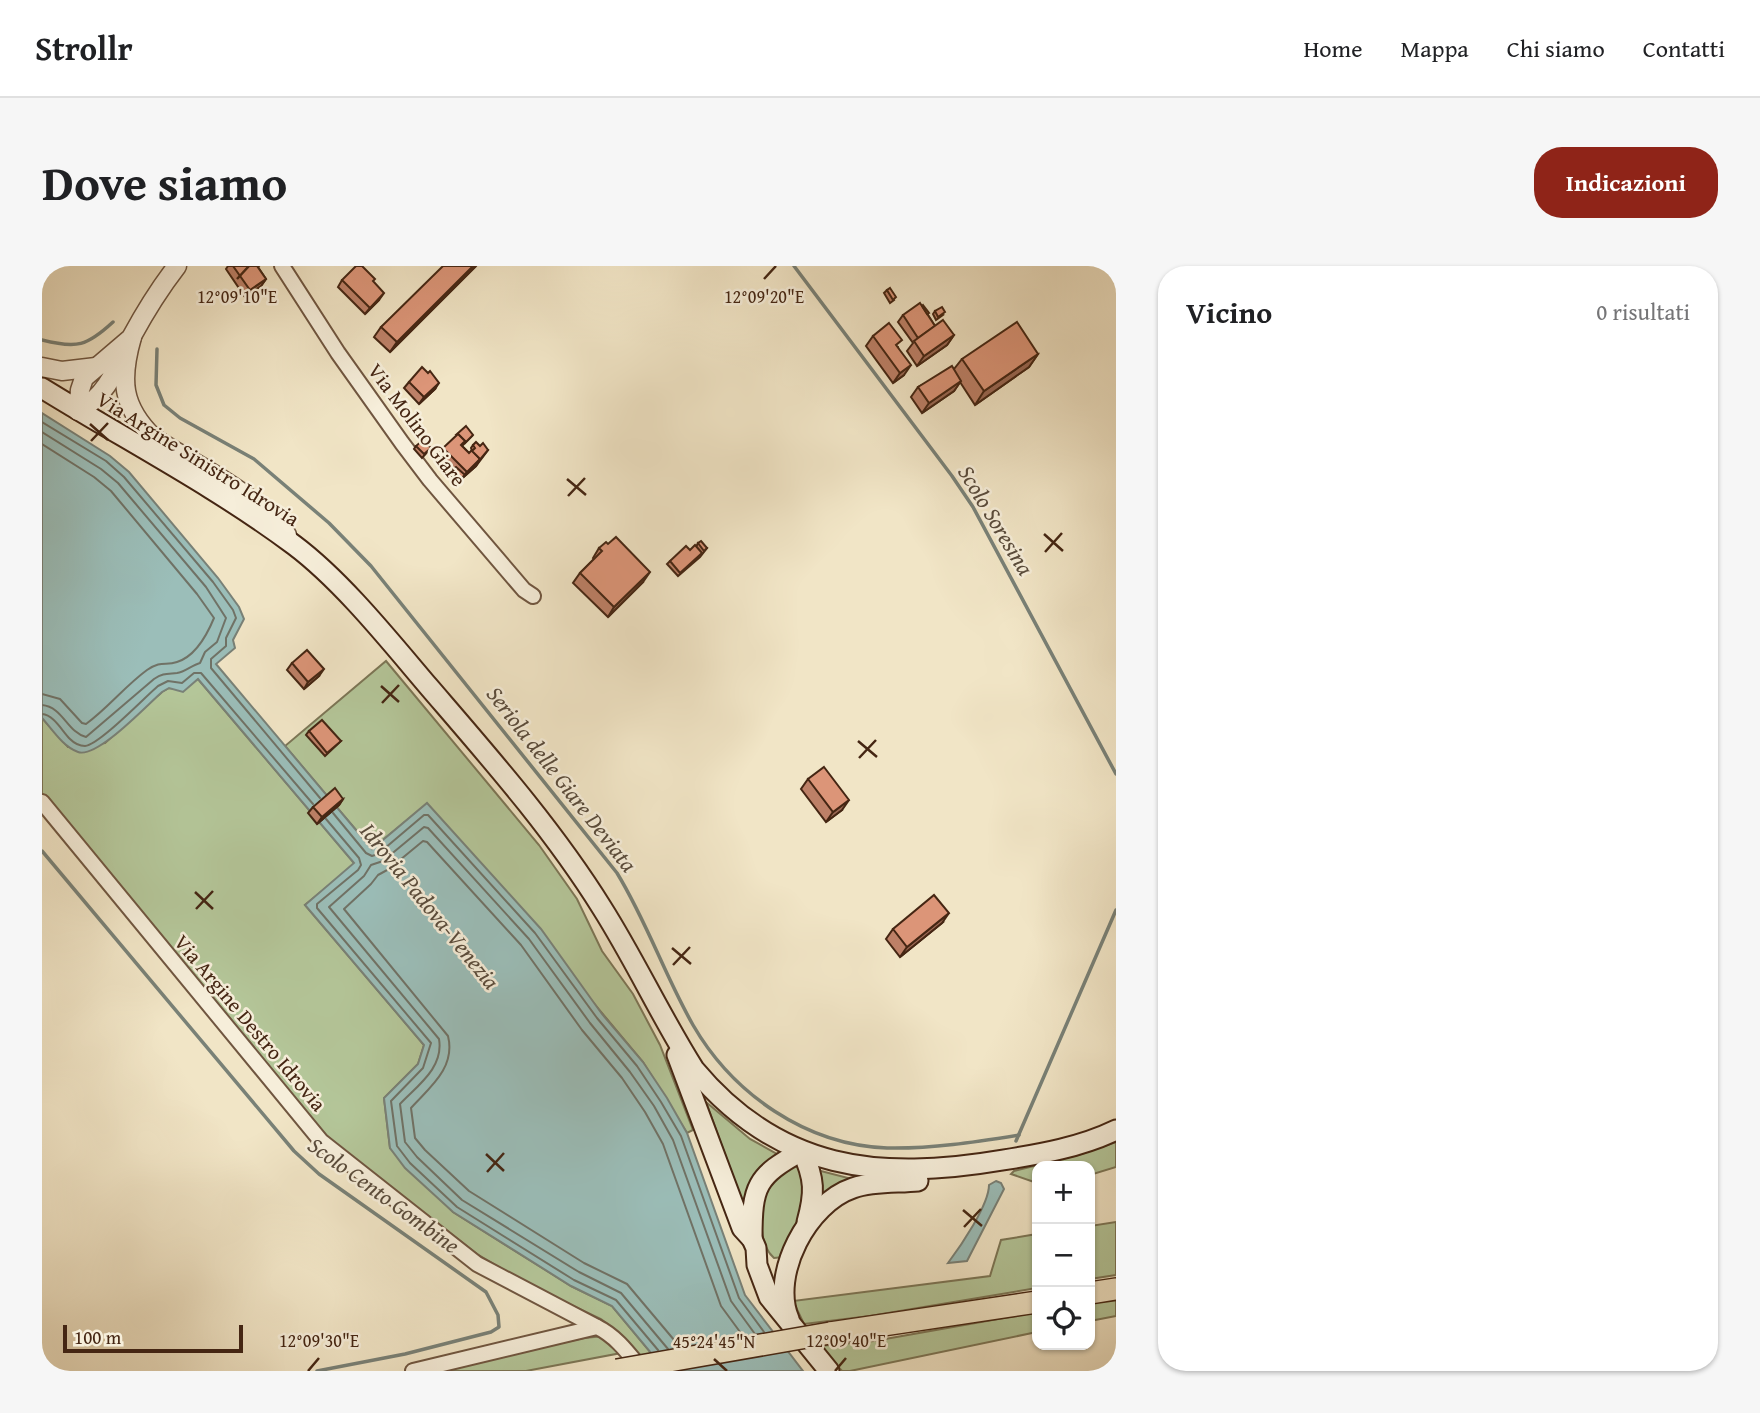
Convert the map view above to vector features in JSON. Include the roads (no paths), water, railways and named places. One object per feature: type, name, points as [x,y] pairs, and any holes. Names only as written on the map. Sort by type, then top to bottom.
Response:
[{"type":"main road","name":"Via Argine Sinistro Idrovia","points":[[42,388],[222,497],[295,546],[375,624],[542,821],[600,904],[687,1057],[709,1086],[752,1123],[802,1151]]},
{"type":"main road","points":[[654,998],[743,1228],[770,1265],[780,1265],[791,1260]]},
{"type":"main road","points":[[829,1371],[773,1303],[757,1265],[752,1205],[760,1184],[776,1165],[802,1151],[865,1168],[917,1170],[969,1166],[1047,1153],[1116,1130]]},
{"type":"main road","points":[[792,1324],[784,1300],[784,1286],[813,1200],[813,1183],[802,1151]]},
{"type":"main road","points":[[805,1226],[822,1206],[852,1188],[871,1184],[933,1180],[969,1166]]},
{"type":"main road","points":[[1095,1292],[1116,1289]]},
{"type":"main road","points":[[613,1370],[1032,1302]]},
{"type":"street","points":[[78,411],[90,405],[106,386],[135,332],[177,266]]},
{"type":"street","name":"Via Molino Giare","points":[[282,266],[338,353],[430,480],[524,590],[533,596]]},
{"type":"street","points":[[78,411],[84,378],[135,332]]},
{"type":"street","points":[[135,332],[125,360],[125,388],[133,412],[141,425],[153,438],[245,495],[269,514],[295,546]]},
{"type":"street","points":[[42,367],[62,371],[96,367]]},
{"type":"street","name":"Via Argine Destro Idrovia","points":[[42,803],[321,1141],[477,1264],[607,1332],[643,1371]]},
{"type":"street","points":[[413,1371],[597,1327]]},
{"type":"water","name":"Idrovia Padova-Venezia","points":[[42,413],[110,456],[129,472],[218,578],[239,607],[244,619],[233,640],[235,648],[216,664],[372,849],[427,803],[541,929],[602,1014],[643,1062],[667,1098],[687,1133],[745,1295],[803,1371],[666,1371],[612,1306],[571,1286],[453,1212],[405,1168],[390,1148],[384,1098],[418,1064],[424,1045],[305,905],[354,863],[198,679],[183,692],[169,688],[162,692],[109,740],[86,752],[78,752],[67,746],[42,718]]},
{"type":"water","points":[[996,1181],[1001,1183],[1004,1189],[967,1261],[948,1263],[979,1214],[989,1185]]},
{"type":"waterway","name":"Scolo Soresina","points":[[794,266],[973,507],[1116,774]]},
{"type":"waterway","name":"Seriola delle Giare Deviata","points":[[42,340],[73,345],[81,343],[96,336],[113,322]]},
{"type":"waterway","name":"Seriola delle Giare Deviata","points":[[157,349],[156,385],[164,405],[180,418],[254,459],[329,523],[371,566],[617,873],[693,1025],[709,1050],[729,1073],[775,1111],[801,1126],[857,1145],[920,1147],[1019,1135]]},
{"type":"waterway","name":"Scolo Cento Gombine","points":[[42,851],[294,1151],[319,1174],[486,1292],[498,1315],[499,1327],[491,1332],[405,1354],[317,1371]]},
{"type":"waterway","name":"Scolo Soresina","points":[[1016,1141],[1116,910]]}]
